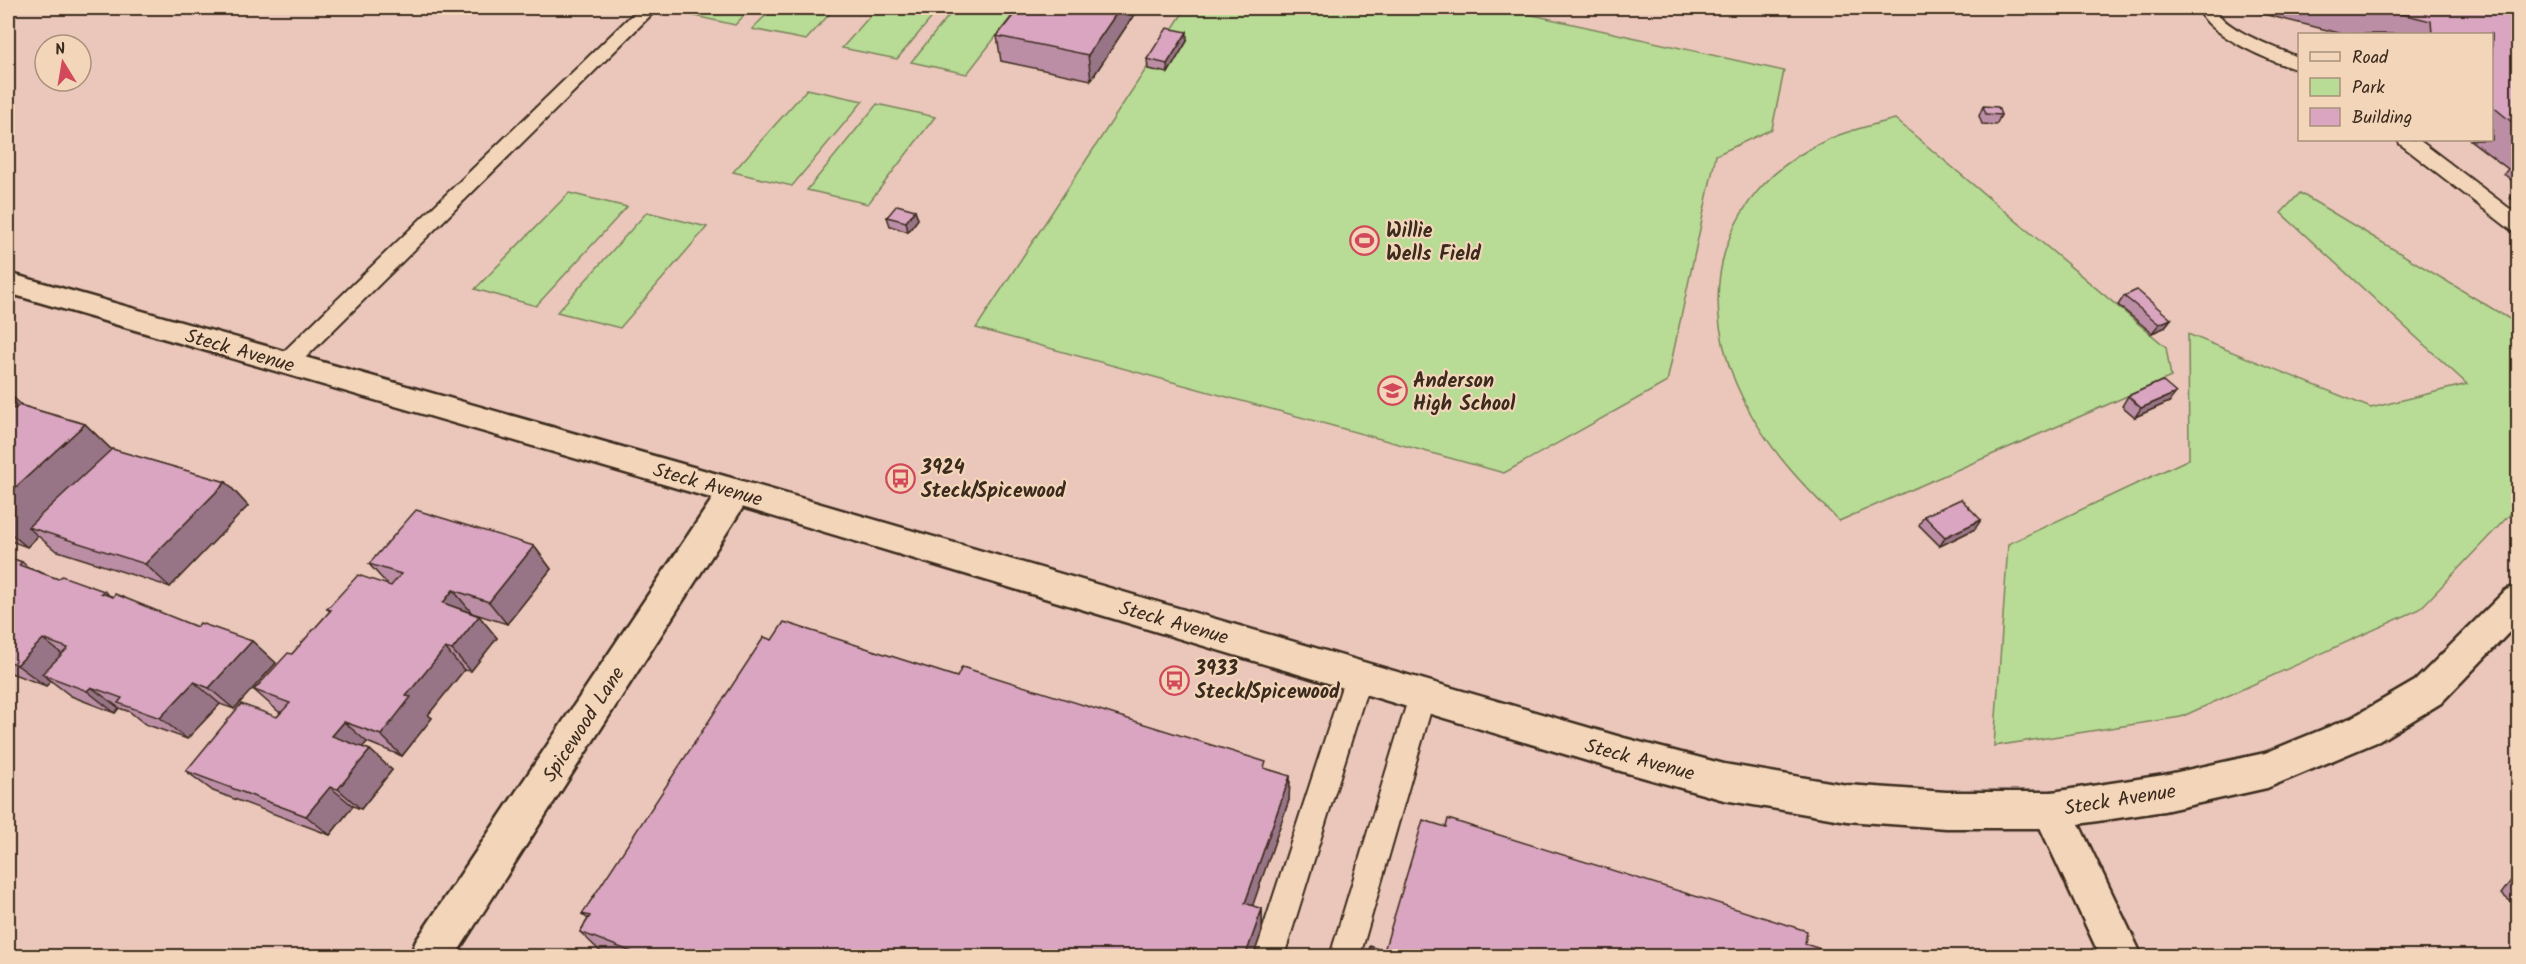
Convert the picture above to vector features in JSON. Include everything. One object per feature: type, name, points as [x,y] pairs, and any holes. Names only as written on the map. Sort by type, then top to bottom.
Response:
[{"type":"street","name":"Steck Avenue","points":[[8,283],[735,492],[1422,696],[1724,782],[1847,803],[1946,810],[2052,810],[2164,793],[2267,770],[2366,729],[2428,692],[2518,600]]},
{"type":"street","name":"Spicewood Lane","points":[[431,957],[735,492]]},
{"type":"street","points":[[2052,810],[2121,957]]},
{"type":"lane","points":[[286,363],[649,8]]},
{"type":"lane","points":[[2207,8],[2209,15],[2234,35],[2298,64]]},
{"type":"lane","points":[[2408,141],[2518,225]]},
{"type":"lane","points":[[1269,957],[1358,677]]},
{"type":"lane","points":[[1345,957],[1422,696]]},
{"type":"green space","points":[[688,8],[751,8],[735,25],[682,13]]},
{"type":"green space","points":[[773,8],[835,8],[806,40],[752,29]]},
{"type":"green space","points":[[877,8],[940,8],[897,59],[842,48]]},
{"type":"green space","points":[[955,8],[1018,8],[967,74],[911,62]]},
{"type":"green space","name":"Willie Wells Field","points":[[1186,8],[1501,8],[1784,71],[1772,129],[1716,155],[1667,382],[1504,473],[976,328]]},
{"type":"green space","points":[[807,89],[863,101],[792,186],[733,172]]},
{"type":"green space","points":[[877,104],[935,117],[868,204],[807,190]]},
{"type":"green space","points":[[1895,119],[2166,347],[2171,377],[1839,521],[1775,451],[1745,403],[1729,364],[1720,325],[1719,287],[1725,251],[1739,217],[1761,187],[1791,160],[1829,139]]},
{"type":"green space","points":[[569,193],[627,207],[536,306],[475,289]]},
{"type":"green space","points":[[2300,193],[2518,324],[2518,506],[2420,609],[2181,717],[1994,746],[2008,544],[2189,459],[2188,334],[2371,408],[2467,384],[2281,213]]},
{"type":"green space","points":[[647,212],[707,227],[620,328],[557,312]]},
{"type":"building","points":[[1019,8],[1120,8],[1088,55],[997,36]]},
{"type":"building","points":[[2377,8],[2518,8],[2518,127],[2493,107],[2493,33],[2432,33],[2431,21]]},
{"type":"building","points":[[1167,28],[1187,32],[1167,64],[1147,59]]},
{"type":"building","points":[[1983,106],[1998,107],[2001,115],[1986,114]]},
{"type":"building","points":[[897,205],[915,210],[906,222],[887,217]]},
{"type":"building","points":[[2137,290],[2171,319],[2159,324],[2124,296]]},
{"type":"building","points":[[2162,381],[2176,393],[2141,408],[2128,396]]},
{"type":"building","points":[[19,405],[85,424],[8,494],[8,406],[15,409]]},
{"type":"building","points":[[112,449],[226,482],[145,564],[28,527]]},
{"type":"building","points":[[1961,499],[1981,520],[1945,537],[1924,516]]},
{"type":"building","points":[[416,510],[534,546],[489,602],[453,590],[443,603],[479,616],[452,650],[445,648],[406,696],[411,697],[381,735],[344,722],[332,736],[370,750],[338,789],[330,787],[306,816],[186,771],[241,704],[277,717],[290,703],[254,690],[288,653],[292,654],[331,610],[327,609],[358,575],[391,586],[401,574],[369,564]]},
{"type":"building","points":[[8,557],[22,562],[19,565],[58,579],[62,576],[104,591],[101,593],[113,597],[115,594],[197,627],[200,623],[252,641],[209,688],[194,682],[160,718],[118,703],[122,698],[91,687],[87,691],[42,674],[68,648],[43,639],[17,665],[8,661]]},
{"type":"building","points":[[784,622],[957,677],[962,667],[1266,762],[1264,768],[1290,776],[1245,903],[1262,909],[1245,957],[645,957],[580,932],[590,916],[582,914],[764,637],[772,640]]},
{"type":"building","points":[[1448,819],[1807,931],[1805,944],[1845,957],[1367,957],[1370,946],[1384,951],[1423,820],[1446,827]]},
{"type":"place","name":"Willie Wells Field","points":[[1365,241]]},
{"type":"place","name":"Anderson High School","points":[[1392,391]]},
{"type":"place","name":"3924 Steck/Spicewood","points":[[900,479]]},
{"type":"place","name":"3933 Steck/Spicewood","points":[[1174,680]]}]
